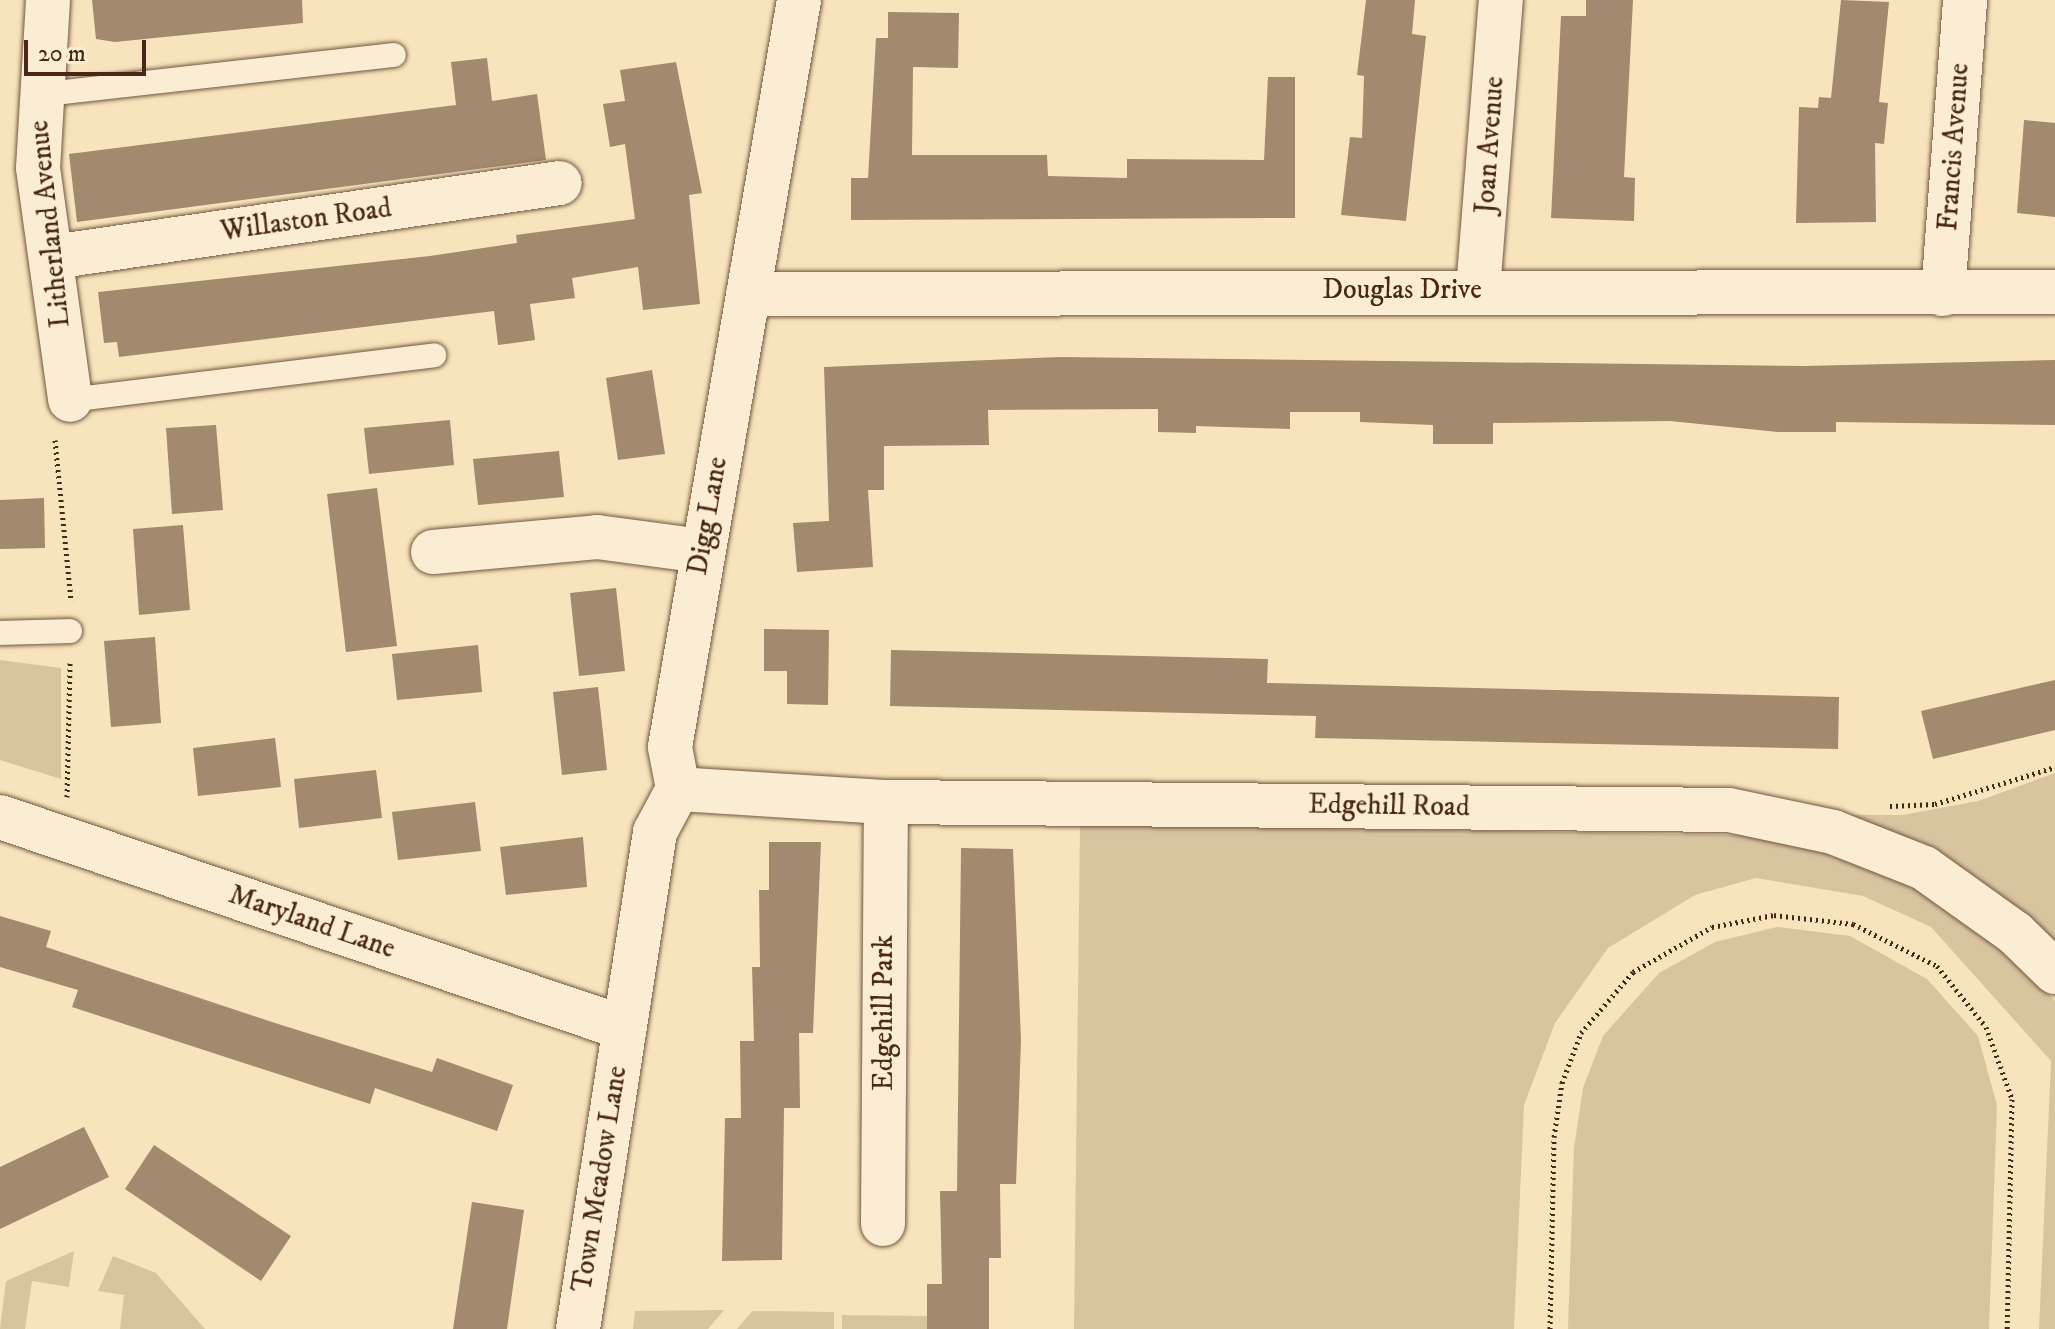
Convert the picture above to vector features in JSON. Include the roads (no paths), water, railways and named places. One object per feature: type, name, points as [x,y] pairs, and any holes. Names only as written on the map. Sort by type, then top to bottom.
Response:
[{"type":"street","name":"Litherland Avenue","points":[[48,0],[37,95],[38,168],[53,257],[70,400]]},
{"type":"street","name":"Digg Lane","points":[[678,789],[670,747],[799,0]]},
{"type":"street","name":"Joan Avenue","points":[[1478,290],[1501,0]]},
{"type":"street","name":"Francis Avenue","points":[[1943,294],[1965,0]]},
{"type":"street","name":"Willaston Road","points":[[53,257],[560,183]]},
{"type":"street","name":"Douglas Drive","points":[[748,294],[1478,290],[2055,292]]},
{"type":"street","points":[[433,552],[597,537],[702,551]]},
{"type":"street","points":[[624,1028],[655,832],[678,789]]},
{"type":"street","name":"Edgehill Road","points":[[678,789],[886,802],[1729,810],[1833,832],[1924,868],[1994,916],[2055,972]]},
{"type":"street","name":"Edgehill Park","points":[[883,1224],[886,802]]},
{"type":"street","name":"Maryland Lane","points":[[0,817],[624,1028]]},
{"type":"street","name":"Town Meadow Lane","points":[[578,1329],[624,1028]]},
{"type":"lane","points":[[37,95],[394,55]]},
{"type":"lane","points":[[70,400],[434,355]]},
{"type":"lane","points":[[0,633],[70,631]]}]
